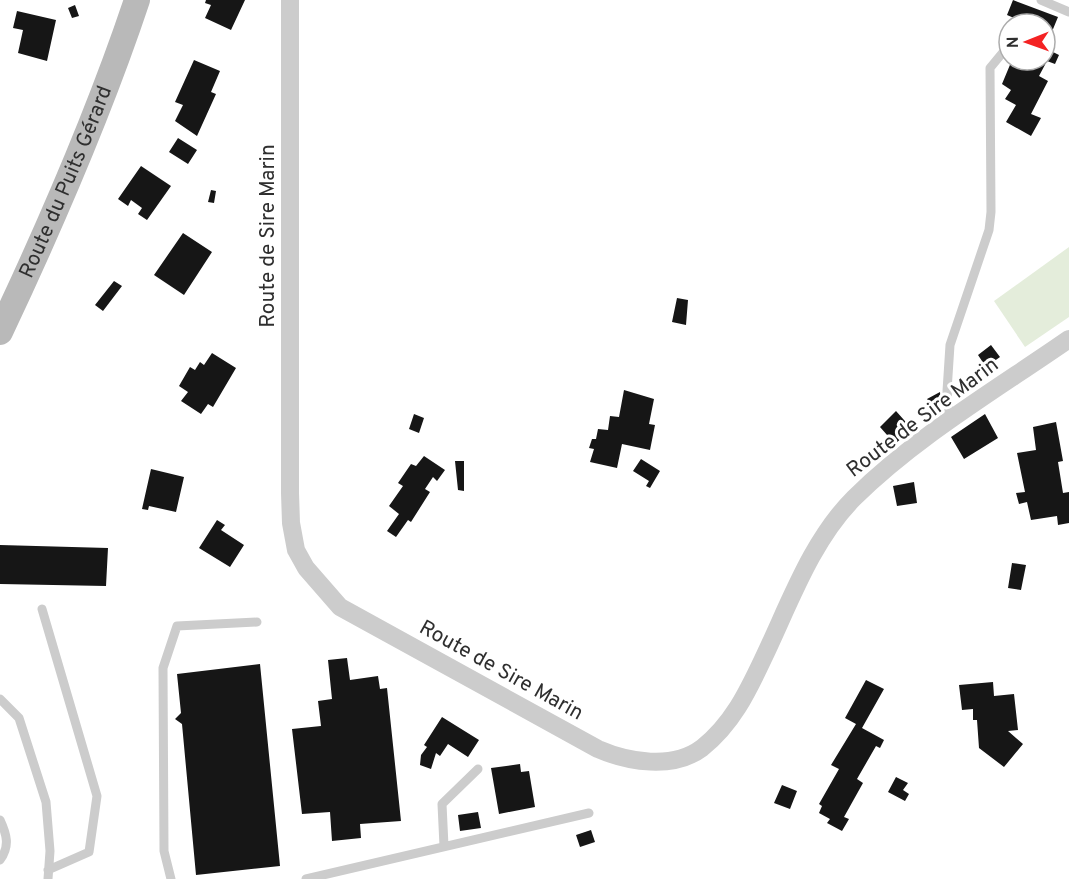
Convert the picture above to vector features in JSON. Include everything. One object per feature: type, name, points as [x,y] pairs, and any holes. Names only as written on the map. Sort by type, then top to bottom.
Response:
[{"type":"main road","name":"Route du Puits Gérard","points":[[0,332],[50,225],[115,64],[137,0]]},
{"type":"main road","name":"Route du Puits Gérard","points":[[115,64],[151,0]]},
{"type":"street","name":"Route de Sire Marin","points":[[290,0],[291,523],[296,550],[306,568],[340,607],[570,736],[607,753],[633,760],[667,760],[686,756],[701,749],[723,728],[741,705],[809,562],[836,519],[854,498],[888,468],[950,422],[1069,339]]},
{"type":"lane","points":[[1041,0],[1069,12]]},
{"type":"lane","points":[[950,422],[947,391],[950,345],[989,230],[992,212],[990,68],[997,60]]},
{"type":"lane","points":[[42,609],[97,796],[89,852],[48,875]]},
{"type":"lane","points":[[171,879],[164,851],[163,668],[177,626],[257,622]]},
{"type":"lane","points":[[0,699],[19,718],[36,762],[46,802],[50,851],[48,875]]},
{"type":"lane","points":[[444,846],[442,804],[478,769]]},
{"type":"lane","points":[[306,879],[588,813]]},
{"type":"lane","points":[[0,820],[7,833],[7,850],[0,860]]},
{"type":"green space","points":[[1069,247],[1069,317],[1025,347],[994,301]]},
{"type":"building","points":[[206,0],[245,0],[231,30],[205,18],[211,5],[205,3]]},
{"type":"building","points":[[1013,0],[1045,12],[1008,12]]},
{"type":"building","points":[[75,5],[79,16],[72,18],[68,8]]},
{"type":"building","points":[[17,11],[56,20],[47,61],[18,53],[23,30],[13,28]]},
{"type":"building","points":[[194,60],[220,71],[211,92],[216,94],[197,136],[175,121],[183,105],[175,102]]},
{"type":"building","points":[[1007,72],[1041,72],[1039,76],[1048,81],[1031,114],[1041,118],[1031,136],[1006,122],[1016,105],[1005,99],[1011,90],[1002,84]]},
{"type":"building","points":[[178,138],[197,150],[188,164],[169,152]]},
{"type":"building","points":[[141,166],[171,186],[147,220],[138,214],[142,208],[131,200],[128,206],[118,199]]},
{"type":"building","points":[[211,190],[216,191],[214,203],[208,202]]},
{"type":"building","points":[[183,233],[212,252],[184,295],[154,275]]},
{"type":"building","points":[[114,281],[122,286],[103,311],[95,305]]},
{"type":"building","points":[[677,298],[688,300],[686,325],[672,322]]},
{"type":"building","points":[[991,345],[1000,357],[986,367],[978,355]]},
{"type":"building","points":[[212,353],[236,368],[213,407],[208,404],[201,414],[181,401],[188,392],[179,386],[190,367],[195,370],[200,362],[204,365]]},
{"type":"building","points":[[624,390],[654,399],[649,424],[655,425],[650,450],[622,444],[617,468],[590,462],[594,449],[589,448],[592,439],[596,439],[598,429],[608,430],[610,416],[619,417]]},
{"type":"building","points":[[940,392],[941,405],[935,414],[927,399]]},
{"type":"building","points":[[896,411],[912,429],[895,444],[880,427]]},
{"type":"building","points":[[414,414],[424,418],[419,433],[409,429]]},
{"type":"building","points":[[985,414],[998,438],[964,459],[951,437]]},
{"type":"building","points":[[1056,422],[1063,461],[1058,462],[1063,493],[1069,492],[1069,523],[1058,525],[1057,516],[1031,520],[1027,502],[1019,504],[1016,493],[1025,492],[1017,453],[1036,450],[1033,427]]},
{"type":"building","points":[[424,456],[445,470],[437,481],[433,477],[425,489],[430,492],[411,522],[408,520],[396,537],[387,531],[399,514],[389,506],[403,486],[398,483],[411,464],[416,466]]},
{"type":"building","points":[[641,459],[660,471],[650,488],[646,486],[649,481],[633,471]]},
{"type":"building","points":[[455,461],[464,461],[464,491],[458,490]]},
{"type":"building","points":[[151,469],[184,477],[176,512],[149,506],[148,510],[142,509]]},
{"type":"building","points":[[914,482],[917,503],[897,506],[893,486]]},
{"type":"building","points":[[217,520],[225,525],[221,530],[244,545],[230,567],[199,548]]},
{"type":"building","points":[[0,545],[108,548],[106,586],[0,584]]},
{"type":"building","points":[[1012,563],[1026,565],[1021,590],[1008,588]]},
{"type":"building","points":[[347,658],[350,680],[378,676],[380,689],[387,688],[401,821],[360,824],[361,838],[332,841],[330,812],[302,814],[292,729],[321,726],[318,701],[332,699],[328,660]]},
{"type":"building","points":[[260,664],[280,866],[196,875],[182,724],[175,719],[181,713],[177,674]]},
{"type":"building","points":[[866,680],[884,689],[862,728],[884,740],[880,748],[876,746],[857,779],[863,783],[844,817],[849,819],[842,831],[827,823],[830,819],[819,813],[822,806],[819,804],[839,769],[831,765],[856,724],[845,718]]},
{"type":"building","points":[[993,682],[994,696],[1014,694],[1018,730],[1008,731],[1023,744],[1004,767],[979,748],[977,720],[973,720],[973,709],[962,710],[959,685]]},
{"type":"building","points":[[442,717],[479,740],[468,757],[448,744],[440,756],[436,753],[431,769],[420,765],[421,755],[427,747],[424,745]]},
{"type":"building","points":[[520,764],[521,772],[529,771],[535,807],[499,814],[491,768]]},
{"type":"building","points":[[896,777],[908,783],[903,790],[909,794],[905,801],[888,792]]},
{"type":"building","points":[[782,785],[797,791],[790,809],[774,803]]},
{"type":"building","points":[[478,812],[481,828],[460,831],[458,815]]},
{"type":"building","points":[[591,830],[595,842],[580,847],[576,835]]}]
